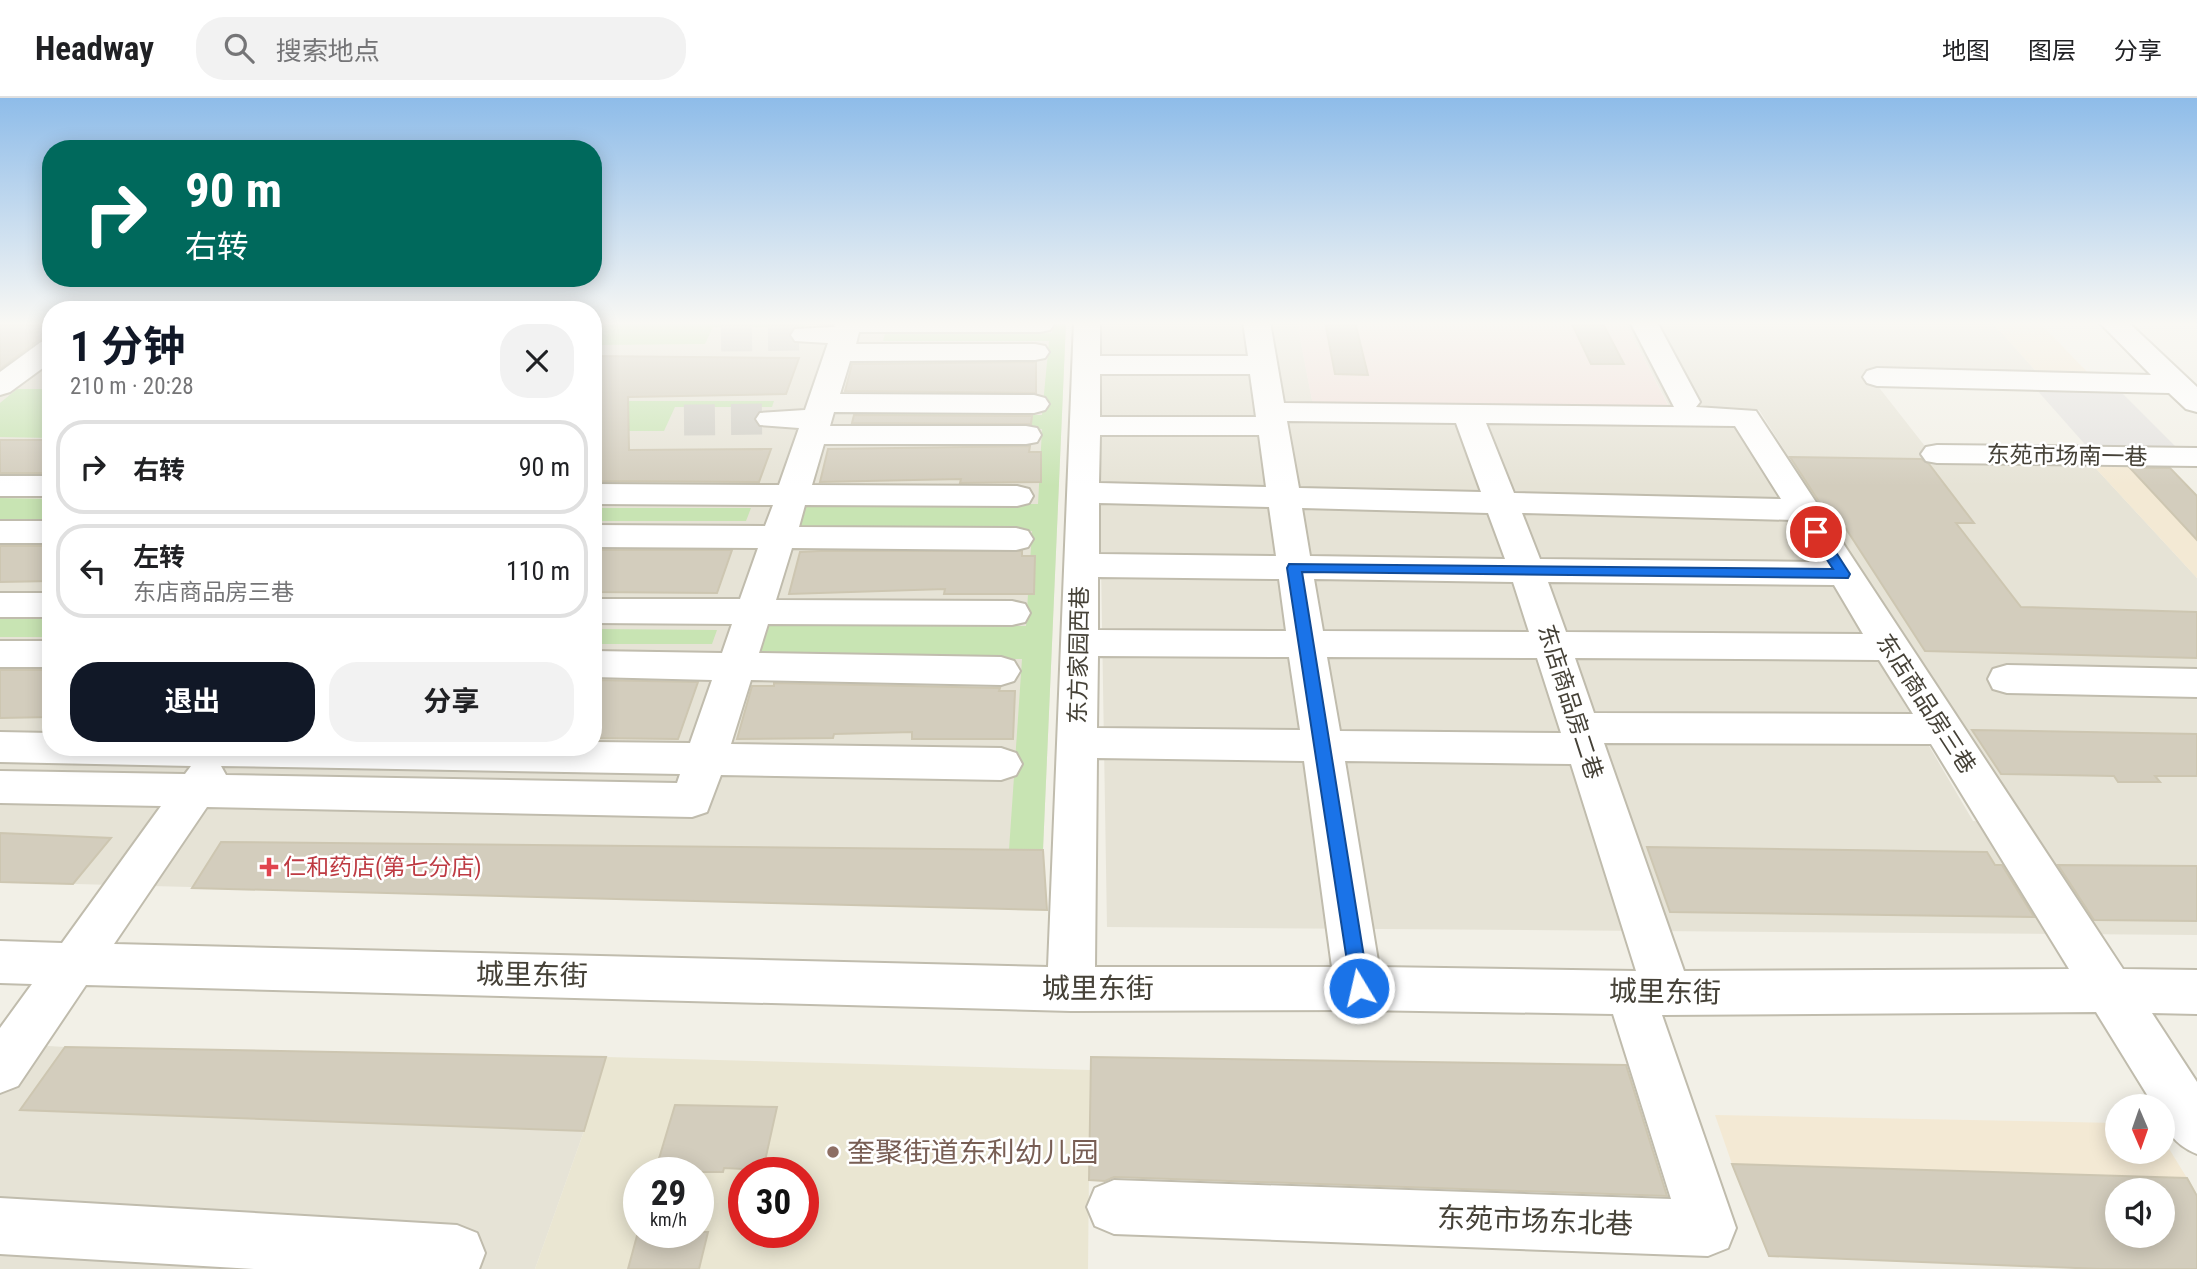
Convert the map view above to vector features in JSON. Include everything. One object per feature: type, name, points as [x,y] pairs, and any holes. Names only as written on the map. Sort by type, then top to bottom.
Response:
[{"type":"street","points":[[0,787],[692,800],[831,377]]},
{"type":"street","name":"东方家园西巷","points":[[1072,989],[1086,377]]},
{"type":"street","points":[[1265,377],[1359,988]]},
{"type":"street","points":[[1672,377],[1685,402]]},
{"type":"street","points":[[1877,377],[2187,393]]},
{"type":"street","points":[[2170,377],[2187,393]]},
{"type":"street","points":[[771,419],[817,419],[1034,404]]},
{"type":"street","points":[[1085,426],[1467,414]]},
{"type":"street","name":"东店商品房三巷","points":[[1467,414],[1745,417],[2197,1128]]},
{"type":"street","name":"东店商品房二巷","points":[[1467,414],[1527,570],[1582,738],[1648,993]]},
{"type":"street","points":[[817,419],[1026,435]]},
{"type":"street","name":"东苑市场南一巷","points":[[1937,454],[2197,457]]},
{"type":"street","points":[[0,485],[42,486]]},
{"type":"street","points":[[1083,493],[1802,510]]},
{"type":"street","points":[[602,494],[1017,496]]},
{"type":"street","points":[[0,532],[42,532]]},
{"type":"street","points":[[602,536],[1016,539]]},
{"type":"street","points":[[1081,565],[1843,574]]},
{"type":"street","points":[[0,605],[42,606]]},
{"type":"street","points":[[602,611],[1012,613]]},
{"type":"street","points":[[1079,643],[1305,642],[1889,647]]},
{"type":"street","points":[[0,654],[42,654]]},
{"type":"street","points":[[602,664],[1001,671]]},
{"type":"street","points":[[2007,679],[2197,683]]},
{"type":"street","points":[[1077,743],[1321,746],[1942,729]]},
{"type":"street","points":[[0,747],[42,748]]},
{"type":"street","points":[[0,1069],[221,756]]},
{"type":"street","points":[[491,756],[1001,764]]},
{"type":"street","name":"城里东街","points":[[0,962],[1072,989],[1359,988],[1648,993],[2109,990],[2197,992]]},
{"type":"street","name":"东苑市场东北巷","points":[[1114,1207],[1707,1228],[1648,993]]},
{"type":"street","points":[[0,1226],[457,1252]]},
{"type":"shaded area","points":[[0,377],[42,377],[42,756],[602,756],[602,377],[1064,377],[1043,850],[1047,910],[0,882]]},
{"type":"shaded area","points":[[1098,377],[1308,377],[1313,405],[1670,408],[1654,377],[1871,377],[1935,459],[2088,460],[2197,578],[2197,935],[1107,927]],"holes":[[[1732,410],[1759,410],[2019,822],[1973,821]]]},
{"type":"shaded area","points":[[1307,377],[1653,377],[1670,409],[1313,406]]},
{"type":"shaded area","points":[[1926,377],[2041,377],[2042,378]]},
{"type":"shaded area","points":[[2092,377],[2094,379],[2042,378]]},
{"type":"shaded area","points":[[2036,389],[2120,391],[2181,452],[2090,450]]},
{"type":"shaded area","points":[[2088,460],[2164,462],[2197,496],[2197,578]]},
{"type":"shaded area","points":[[0,1043],[65,1047],[606,1057],[584,1131],[535,1269],[0,1269]]},
{"type":"shaded area","name":"奎聚街道东利幼儿园","points":[[606,1057],[1090,1070],[1088,1269],[535,1269],[584,1131]]},
{"type":"shaded area","points":[[1715,1115],[2105,1123],[2105,1164],[2175,1164],[2175,1158],[2187,1178],[1732,1164]]},
{"type":"green space","points":[[1046,377],[1064,377],[1043,850],[1009,850],[1022,659],[751,658],[760,626],[1026,626],[1032,531],[789,531],[797,504],[1038,504],[1042,429],[861,429],[865,414],[1042,415]]},
{"type":"green space","points":[[17,389],[42,389],[42,438],[0,437],[0,403]]},
{"type":"green space","points":[[602,401],[774,401],[772,407],[675,407],[664,431],[602,431]]},
{"type":"green space","points":[[0,498],[42,499],[42,520],[0,519]]},
{"type":"green space","points":[[602,508],[751,508],[746,521],[602,521]]},
{"type":"green space","points":[[0,619],[42,619],[42,637],[0,637]]},
{"type":"green space","points":[[602,629],[717,630],[712,644],[602,644]]},
{"type":"building","points":[[602,377],[792,377],[786,394],[628,397],[629,450],[771,449],[759,482],[602,481]]},
{"type":"building","points":[[849,377],[1036,377],[1036,393],[845,391]]},
{"type":"building","points":[[854,415],[1032,416],[1031,424],[852,423]]},
{"type":"building","points":[[0,440],[42,440],[42,473],[0,473]]},
{"type":"building","points":[[1030,446],[1029,452],[1041,452],[1041,482],[960,483],[961,479],[820,482],[828,449]]},
{"type":"building","points":[[1790,457],[1921,459],[1929,464],[1974,523],[1956,523],[2021,607],[2197,612],[2197,658],[1925,651],[1841,521],[1831,520]]},
{"type":"building","points":[[2130,468],[2170,468],[2197,496],[2197,540]]},
{"type":"building","points":[[0,546],[42,546],[42,581],[0,582]]},
{"type":"building","points":[[602,550],[732,550],[717,593],[602,592]]},
{"type":"building","points":[[1022,551],[1022,556],[1035,556],[1034,594],[944,594],[945,589],[789,594],[800,552]]},
{"type":"building","points":[[0,670],[42,670],[42,717],[0,718]]},
{"type":"building","points":[[602,680],[698,682],[678,739],[602,738]]},
{"type":"building","points":[[774,683],[1000,688],[999,691],[1015,691],[1013,739],[912,739],[912,732],[834,734],[833,738],[737,739],[752,686],[774,686]]},
{"type":"building","points":[[1972,730],[2197,734],[2197,776],[2155,776],[2160,782],[2118,782],[2114,776],[2001,774]]},
{"type":"building","points":[[0,833],[111,838],[73,884],[0,882]]},
{"type":"building","points":[[221,842],[1043,850],[1047,910],[192,888]]},
{"type":"building","points":[[1647,847],[1987,852],[1995,865],[2002,865],[2034,917],[1670,912]]},
{"type":"building","points":[[2058,865],[2197,866],[2197,921],[2094,920]]},
{"type":"building","points":[[65,1047],[606,1057],[584,1131],[20,1110]]},
{"type":"building","points":[[1091,1057],[1626,1065],[1667,1196],[1114,1177],[1105,1181],[1089,1180]]},
{"type":"building","points":[[675,1105],[777,1107],[766,1157],[728,1157],[728,1168],[724,1168],[723,1172],[714,1172],[714,1157],[659,1157]]},
{"type":"building","points":[[1732,1164],[2187,1178],[2197,1196],[2197,1269],[2101,1269],[1769,1256]]},
{"type":"building","points":[[634,1248],[704,1248],[699,1269],[628,1269]]},
{"type":"tunnel","points":[[684,420],[771,419]]},
{"type":"place","name":"仁和药店(第七分店)","points":[[269,867]]},
{"type":"place","name":"奎聚街道东利幼儿园","points":[[833,1152]]},
{"type":"route","points":[[1359,988],[1294,568],[1843,574],[1816,532]]}]
